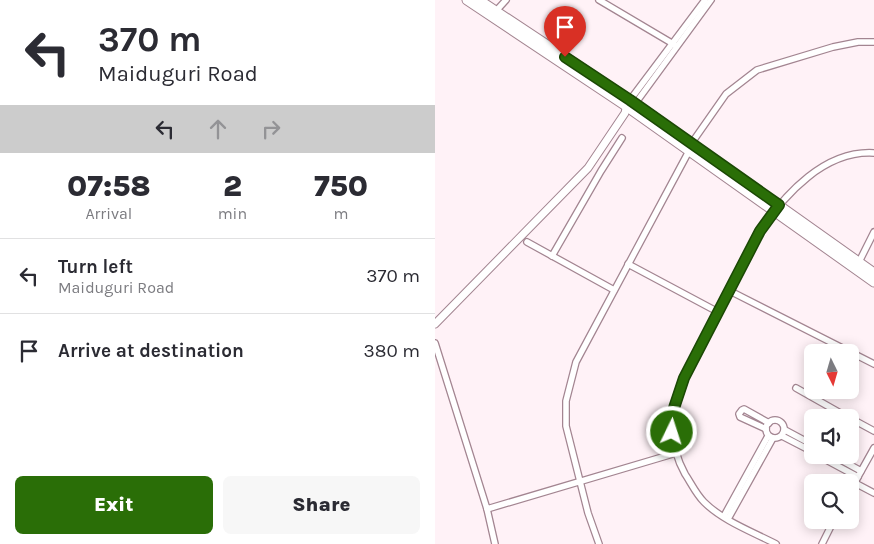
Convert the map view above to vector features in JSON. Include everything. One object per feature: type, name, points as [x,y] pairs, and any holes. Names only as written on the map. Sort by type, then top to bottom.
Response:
[{"type":"highway","points":[[467,0],[690,147],[776,208],[874,282]]},
{"type":"highway","points":[[479,0],[629,106]]},
{"type":"highway","points":[[776,208],[874,273]]},
{"type":"street","points":[[496,11],[506,0]]},
{"type":"street","points":[[599,0],[675,45]]},
{"type":"street","points":[[675,45],[705,0]]},
{"type":"street","points":[[435,324],[588,168],[629,106],[711,0]]},
{"type":"street","points":[[599,544],[588,513],[566,426],[566,401],[576,362],[690,147],[726,94],[757,70],[833,46],[858,42],[874,42]]},
{"type":"street","points":[[551,256],[622,138]]},
{"type":"street","points":[[776,544],[726,517],[705,502],[694,489],[681,467],[676,453],[672,432],[674,408],[679,389],[718,312],[760,231],[776,208],[816,172],[842,158],[864,152],[874,153]]},
{"type":"street","points":[[859,262],[874,232]]},
{"type":"street","points":[[527,242],[614,290]]},
{"type":"street","points":[[628,264],[718,312]]},
{"type":"street","points":[[730,290],[874,364]]},
{"type":"street","points":[[435,343],[487,509],[495,544]]},
{"type":"street","points":[[796,388],[834,409]]},
{"type":"street","points":[[771,437],[766,429],[740,416],[739,414],[742,410],[744,409],[769,422],[776,420],[780,422],[785,430],[804,443]]},
{"type":"street","points":[[766,429],[769,422]]},
{"type":"street","points":[[859,423],[874,431]]},
{"type":"street","points":[[782,436],[785,430]]},
{"type":"street","points":[[771,437],[782,436],[804,445]]},
{"type":"street","points":[[726,517],[771,437]]},
{"type":"street","points":[[859,475],[874,448]]},
{"type":"street","points":[[487,509],[676,453]]},
{"type":"street","points":[[831,464],[847,474]]},
{"type":"street","points":[[848,464],[861,471]]},
{"type":"street","points":[[859,482],[874,493]]},
{"type":"street","points":[[822,544],[830,529]]},
{"type":"route","points":[[565,57],[630,100],[779,205],[760,231],[684,378],[674,408],[672,432]]}]
